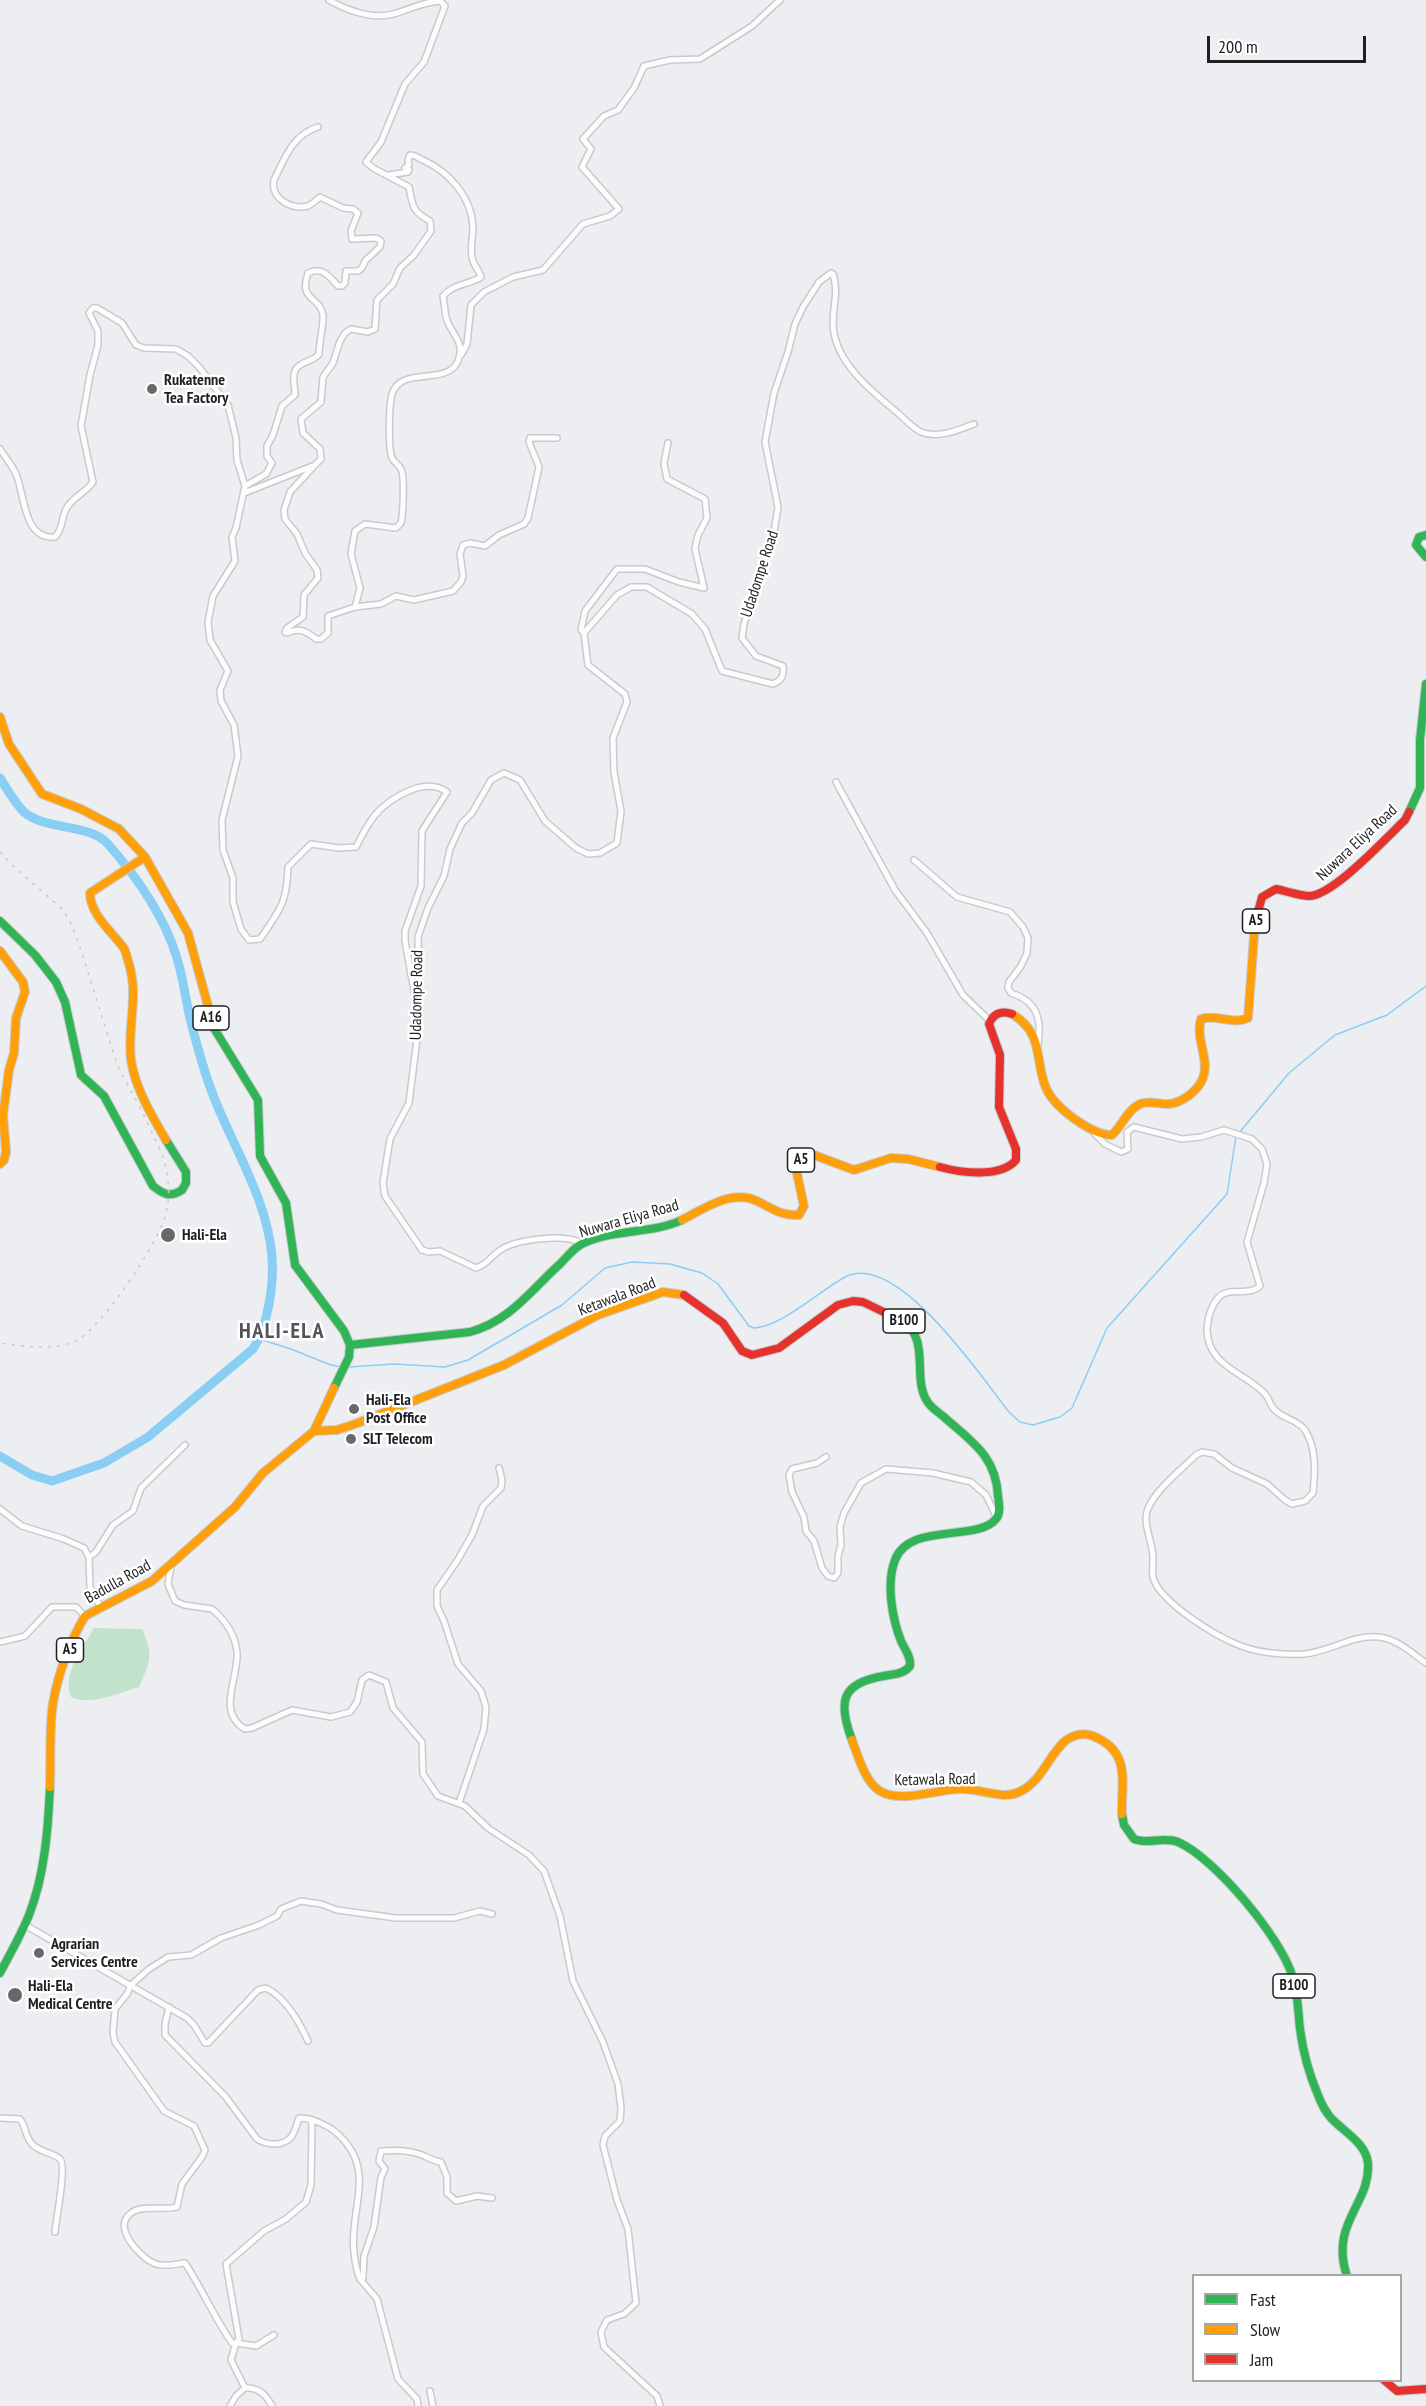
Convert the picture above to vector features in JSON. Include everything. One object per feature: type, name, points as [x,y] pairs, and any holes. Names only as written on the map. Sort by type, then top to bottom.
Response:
[{"type":"main road","points":[[1426,535],[1419,537],[1416,545],[1426,557]]},
{"type":"main road","name":"Nuwara Eliya Road","points":[[1094,1132],[1106,1136],[1112,1135],[1131,1111],[1141,1104],[1175,1103],[1195,1089],[1204,1076],[1204,1051],[1198,1026],[1201,1020],[1213,1016],[1238,1022],[1248,1018],[1252,1004],[1256,923],[1264,894],[1275,889],[1309,896],[1324,892],[1341,880],[1405,820],[1420,788],[1420,740],[1426,684]]},
{"type":"main road","name":"A16","points":[[0,717],[9,744],[42,794],[81,809],[119,829],[145,856],[188,933],[215,1030],[258,1101],[260,1156],[286,1203],[294,1265],[344,1331],[350,1345]]},
{"type":"main road","points":[[0,921],[35,955],[56,982],[65,1002],[81,1075],[105,1096],[153,1186],[163,1194],[178,1194],[185,1189],[188,1180],[186,1172],[152,1116],[134,1073],[131,1058],[134,988],[124,948],[109,932],[90,902],[90,893],[145,856]]},
{"type":"main road","points":[[0,951],[23,982],[25,992],[24,1001],[16,1018],[14,1053],[9,1070],[3,1115],[6,1152],[0,1164]]},
{"type":"main road","points":[[990,1021],[1000,1012],[1016,1016],[1023,1023],[1037,1046],[1042,1077],[1050,1096],[1094,1132]]},
{"type":"main road","name":"Nuwara Eliya Road","points":[[350,1345],[470,1332],[485,1328],[509,1314],[552,1270],[583,1244],[666,1226],[713,1204],[733,1198],[745,1197],[756,1200],[778,1215],[799,1215],[804,1206],[796,1169],[805,1157],[814,1155],[854,1170],[891,1158],[908,1159],[962,1173],[1010,1167],[1016,1160],[1016,1149],[999,1107],[1000,1055],[989,1028],[990,1021]]},
{"type":"main road","name":"Ketawala Road","points":[[314,1431],[337,1431],[493,1370],[598,1315],[663,1292],[687,1295],[723,1323],[742,1351],[752,1355],[767,1352],[784,1344],[838,1305],[853,1301],[863,1302],[900,1318],[912,1329],[919,1345],[923,1391],[927,1402],[979,1449],[992,1467],[997,1479],[999,1502],[997,1518],[992,1523],[978,1528],[910,1541],[902,1545],[897,1553],[891,1584],[900,1639],[909,1656],[910,1665],[907,1671],[897,1675],[867,1678],[852,1688],[845,1699],[843,1711],[867,1776],[876,1789],[884,1794],[897,1796],[964,1789],[1010,1795],[1022,1792],[1034,1783],[1060,1745],[1077,1735],[1086,1734],[1098,1738],[1112,1748],[1124,1767],[1122,1812],[1131,1838],[1136,1841],[1159,1839],[1177,1842],[1200,1857],[1234,1886],[1291,1970],[1303,2048],[1319,2098],[1325,2111],[1361,2147],[1368,2160],[1367,2174],[1344,2234],[1343,2265],[1346,2274]]},
{"type":"main road","name":"Badulla Road","points":[[0,1973],[25,1925],[35,1898],[46,1838],[53,1705],[58,1683],[79,1626],[85,1616],[100,1606],[152,1581],[236,1507],[263,1473],[314,1431],[350,1357],[350,1345]]},
{"type":"main road","points":[[1386,2382],[1397,2391],[1426,2389]]},
{"type":"street","points":[[328,0],[343,8],[375,15],[391,15],[430,2],[440,1],[446,6],[423,62],[405,84],[381,142],[366,162],[409,187],[413,208],[417,214],[430,221],[431,231],[414,255],[400,268],[393,284],[377,300],[375,329],[368,332],[351,329],[340,340],[333,363],[323,377],[321,402],[301,419],[303,433],[320,449],[321,459],[290,492],[284,510],[285,519],[297,534],[305,553],[317,570],[318,578],[304,595],[303,617],[285,632],[305,630],[316,639],[321,639],[328,633],[328,616],[355,607],[381,604],[396,596],[414,600],[453,591],[463,576],[460,554],[463,545],[470,543],[485,546],[499,535],[524,524],[528,519],[539,467],[529,442],[530,438],[558,438]]},
{"type":"street","points":[[355,607],[360,588],[351,554],[355,531],[365,524],[396,528],[402,519],[401,469],[393,459],[389,444],[390,407],[396,386],[416,377],[449,371],[467,344],[471,305],[484,292],[513,277],[543,270],[583,224],[610,216],[619,209],[582,167],[591,149],[583,139],[604,116],[618,110],[634,88],[644,66],[670,60],[700,59],[752,26],[774,3],[780,0]]},
{"type":"street","points":[[245,486],[266,474],[272,463],[267,456],[267,446],[282,406],[295,395],[295,371],[301,364],[316,359],[319,354],[323,315],[320,308],[306,295],[305,282],[308,273],[315,269],[324,271],[338,286],[342,286],[345,283],[346,271],[358,271],[380,247],[381,241],[376,238],[352,239],[351,231],[358,213],[353,209],[343,208],[320,197],[310,206],[293,206],[281,202],[277,195],[273,185],[274,180],[290,146],[305,131],[318,127]]},
{"type":"street","points":[[388,175],[408,172],[409,170],[405,168],[409,165],[410,154],[414,155],[447,174],[462,192],[470,210],[473,226],[472,261],[481,277],[473,282],[450,288],[443,296],[447,319],[457,335],[460,348],[458,359]]},
{"type":"street","name":"Udadompe Road","points":[[583,1244],[578,1240],[556,1238],[523,1242],[499,1250],[484,1266],[476,1268],[440,1251],[422,1250],[385,1196],[383,1183],[390,1139],[409,1102],[420,1015],[418,937],[428,908],[444,876],[450,849],[462,823],[483,797],[491,780],[504,774],[520,780],[545,821],[576,848],[588,854],[600,853],[617,843],[621,811],[613,738],[627,702],[624,694],[588,665],[584,633],[617,595],[631,588],[647,587],[692,614],[705,629],[722,671],[773,684],[781,680],[784,674],[783,666],[756,656],[742,638],[744,624],[774,532],[778,507],[765,442],[774,393],[795,324],[815,287],[831,273],[837,284],[833,323],[837,345],[866,387],[921,432],[949,433],[974,424]]},
{"type":"street","points":[[0,449],[16,474],[32,528],[41,535],[55,537],[62,529],[64,513],[70,502],[87,490],[93,482],[81,426],[98,345],[98,331],[90,313],[93,308],[122,322],[136,345],[144,348],[176,349],[188,356],[228,405],[236,438],[237,460],[245,486],[232,537],[235,561],[213,596],[208,622],[210,640],[228,671],[220,690],[222,701],[234,725],[238,756],[222,820],[223,850],[233,878],[233,902],[242,929],[249,940],[260,939],[280,909],[288,890],[288,867],[311,844],[339,848],[356,847],[376,815],[398,796],[425,786],[442,788],[447,792],[422,831],[421,886],[405,931],[420,1015]]},
{"type":"street","points":[[584,633],[581,630],[585,611],[617,568],[645,569],[679,582],[705,588],[695,549],[698,535],[707,518],[705,499],[667,479],[664,463],[668,443]]},
{"type":"street","points":[[244,493],[315,465]]},
{"type":"street","points":[[836,782],[895,890],[927,933],[963,995],[977,1011],[990,1021]]},
{"type":"street","points":[[914,860],[957,897],[1010,912],[1023,927],[1028,938],[1027,953],[1009,982],[1008,988],[1011,993],[1024,996],[1034,1009],[1041,1027],[1037,1046]]},
{"type":"street","points":[[1094,1132],[1105,1144],[1121,1152],[1128,1149],[1127,1132],[1134,1127],[1182,1139],[1201,1137],[1224,1130],[1230,1131],[1252,1139],[1262,1149],[1267,1164],[1264,1183],[1247,1242],[1260,1286],[1250,1291],[1226,1293],[1218,1297],[1208,1320],[1207,1341],[1213,1351],[1235,1373],[1265,1394],[1275,1410],[1295,1421],[1304,1430],[1311,1443],[1314,1460],[1313,1493],[1305,1501],[1292,1504],[1267,1484],[1232,1468],[1215,1454],[1202,1452],[1196,1455],[1162,1489],[1147,1508],[1146,1520],[1153,1547],[1153,1577],[1161,1593],[1214,1632],[1242,1647],[1305,1654],[1366,1636],[1383,1637],[1401,1645],[1426,1663]]},
{"type":"street","points":[[89,1557],[96,1552],[113,1525],[133,1511],[141,1488],[185,1445]]},
{"type":"street","points":[[826,1457],[817,1463],[792,1469],[789,1475],[792,1492],[804,1517],[806,1531],[814,1541],[822,1568],[828,1576],[834,1578],[838,1573],[840,1527],[844,1513],[861,1483],[886,1469],[933,1473],[971,1482],[986,1495],[997,1518]]},
{"type":"street","points":[[459,1803],[484,1729],[486,1707],[481,1691],[458,1664],[437,1606],[437,1590],[472,1535],[483,1506],[501,1488],[499,1468]]},
{"type":"street","points":[[0,1509],[22,1526],[84,1548],[89,1557],[90,1587],[100,1606]]},
{"type":"street","points":[[171,1564],[168,1584],[175,1601],[184,1605],[212,1609],[230,1628],[237,1652],[236,1672],[229,1697],[231,1711],[240,1726],[245,1730],[252,1728],[292,1710],[331,1717],[351,1712],[357,1702],[362,1680],[369,1675],[378,1677],[386,1682],[396,1713],[422,1742],[424,1751],[422,1767],[427,1781],[438,1796],[465,1806],[488,1828],[529,1855],[544,1871],[551,1885],[560,1916],[573,1981],[603,2042],[618,2084],[620,2121],[604,2136],[603,2145],[617,2200],[628,2229],[636,2303],[624,2314],[608,2320],[601,2332],[604,2347],[657,2396],[660,2406]]},
{"type":"street","points":[[0,1642],[25,1636],[52,1607],[76,1607],[85,1616]]},
{"type":"street","points":[[274,2335],[256,2346],[232,2343],[216,2320],[205,2294],[185,2263],[162,2265],[145,2258],[134,2246],[125,2230],[124,2224],[133,2211],[148,2208],[166,2210],[177,2207],[182,2184],[205,2150],[194,2126],[174,2118],[164,2110],[115,2042],[113,2033],[115,2009],[128,1994],[131,1985],[149,1969],[168,1957],[191,1955],[215,1941],[259,1925],[277,1916],[281,1909],[301,1901],[321,1904],[337,1910],[396,1918],[454,1918],[480,1911],[492,1914]]},
{"type":"street","points":[[25,1925],[187,2018],[205,2043],[208,2043],[258,1990],[266,1988],[288,2007],[308,2041]]},
{"type":"street","points":[[169,2007],[165,2035],[225,2096],[257,2139],[272,2144],[283,2142],[291,2138],[299,2118],[310,2119],[330,2126],[357,2156],[360,2190],[352,2241],[355,2264],[360,2279],[377,2299],[398,2379],[417,2399],[418,2406]]},
{"type":"street","points":[[0,2118],[20,2119],[29,2142],[60,2159],[63,2163],[64,2175],[56,2211],[55,2232]]},
{"type":"street","points":[[245,2388],[231,2360],[239,2339],[226,2264],[264,2231],[286,2219],[306,2202],[311,2185],[312,2124],[310,2119]]},
{"type":"street","points":[[360,2279],[363,2277],[365,2250],[374,2227],[381,2177],[386,2169],[379,2161],[381,2151],[392,2150],[420,2154],[432,2161],[441,2162],[447,2177],[447,2193],[456,2201],[477,2196],[492,2198]]},
{"type":"street","points":[[230,2406],[245,2388],[253,2387],[265,2394],[272,2406]]},
{"type":"street","points":[[430,2391],[433,2406]]},
{"type":"green space","points":[[94,1628],[142,1629],[148,1646],[149,1658],[139,1687],[96,1699],[71,1697],[69,1678],[71,1669]]},
{"type":"waterway","points":[[0,778],[24,812],[33,818],[100,837],[129,869],[156,910],[176,955],[200,1056],[209,1083],[250,1177],[264,1216],[272,1257],[271,1292],[266,1317],[253,1349],[148,1437],[104,1463],[52,1481],[32,1475],[0,1456]]},
{"type":"waterway","points":[[1239,1133],[1289,1073],[1335,1035],[1387,1015],[1426,986]]},
{"type":"waterway","points":[[349,1367],[394,1364],[445,1367],[468,1360],[562,1305],[605,1268],[632,1262],[670,1264],[702,1273],[718,1284],[749,1326],[754,1328],[765,1326],[788,1315],[845,1277],[866,1274],[889,1282],[913,1299],[959,1347],[1009,1412],[1020,1422],[1033,1425],[1060,1417],[1072,1408],[1107,1328],[1227,1194],[1236,1136]]},
{"type":"waterway","points":[[259,1339],[341,1367]]},
{"type":"railway","points":[[0,852],[60,907],[69,919],[118,1067],[162,1154],[169,1193],[167,1209],[160,1230],[140,1265],[114,1303],[88,1332],[77,1340],[58,1346],[29,1347],[0,1343]]},
{"type":"traffic: fast","points":[[1426,535],[1419,537],[1416,545],[1426,557]]},
{"type":"traffic: fast","points":[[1409,812],[1420,788],[1420,740],[1426,684]]},
{"type":"traffic: fast","points":[[0,921],[35,955],[56,982],[65,1002],[81,1075],[104,1096],[153,1186],[163,1193],[170,1194],[182,1190],[186,1183],[186,1172],[166,1140]]},
{"type":"traffic: fast","points":[[208,1006],[215,1030],[258,1100],[260,1156],[286,1203],[295,1265],[344,1331],[350,1345],[349,1357],[334,1388]]},
{"type":"traffic: fast","points":[[350,1345],[470,1332],[484,1327],[519,1304],[580,1245],[605,1236],[657,1228],[682,1220]]},
{"type":"traffic: fast","points":[[852,1740],[844,1705],[851,1690],[869,1679],[899,1673],[910,1666],[909,1656],[901,1641],[893,1611],[891,1579],[895,1560],[903,1548],[914,1541],[928,1536],[975,1530],[987,1526],[998,1517],[999,1511],[993,1470],[973,1442],[928,1403],[923,1391],[920,1357],[915,1335],[909,1326],[898,1319]]},
{"type":"traffic: fast","points":[[0,1973],[26,1922],[39,1884],[47,1835],[50,1787]]},
{"type":"traffic: fast","points":[[1122,1814],[1124,1825],[1134,1839],[1139,1841],[1173,1840],[1210,1864],[1260,1920],[1285,1959],[1296,1988],[1305,2054],[1319,2098],[1331,2118],[1359,2144],[1368,2163],[1363,2190],[1343,2242],[1347,2274]]},
{"type":"traffic: slow","points":[[0,717],[9,744],[42,794],[81,809],[119,829],[145,857],[188,933],[208,1006]]},
{"type":"traffic: slow","points":[[145,857],[90,893],[97,915],[123,947],[126,955],[133,988],[130,1036],[133,1070],[145,1102],[166,1140]]},
{"type":"traffic: slow","points":[[1012,1014],[1030,1030],[1037,1048],[1042,1078],[1050,1095],[1074,1119],[1103,1134],[1112,1135],[1132,1110],[1140,1104],[1172,1103],[1183,1099],[1197,1088],[1205,1071],[1200,1034],[1201,1019],[1242,1020],[1248,1018],[1255,923]]},
{"type":"traffic: slow","points":[[0,951],[23,982],[25,992],[16,1018],[14,1053],[9,1070],[3,1115],[6,1152],[0,1164]]},
{"type":"traffic: slow","points":[[682,1220],[719,1201],[739,1197],[749,1198],[783,1213],[799,1215],[804,1206],[796,1169],[805,1157],[814,1155],[854,1170],[891,1158],[908,1159],[940,1167]]},
{"type":"traffic: slow","points":[[314,1431],[337,1430],[358,1423],[504,1365],[598,1315],[663,1292],[684,1295]]},
{"type":"traffic: slow","points":[[50,1787],[51,1724],[55,1692],[61,1669],[85,1616],[152,1581],[235,1507],[263,1473],[314,1431],[334,1388]]},
{"type":"traffic: slow","points":[[852,1740],[870,1781],[888,1795],[908,1796],[961,1789],[1008,1795],[1030,1785],[1067,1740],[1078,1735],[1093,1736],[1114,1750],[1119,1759],[1123,1779],[1122,1814]]},
{"type":"traffic: jam","points":[[1255,923],[1262,897],[1276,889],[1308,896],[1331,887],[1372,852],[1405,820],[1409,812]]},
{"type":"traffic: jam","points":[[940,1167],[969,1172],[991,1172],[1001,1170],[1016,1160],[1016,1149],[999,1107],[1000,1055],[989,1024],[998,1014],[1004,1012],[1012,1014]]},
{"type":"traffic: jam","points":[[684,1295],[723,1323],[742,1351],[752,1355],[779,1348],[838,1305],[853,1301],[863,1302],[898,1319]]},
{"type":"traffic: jam","points":[[1386,2382],[1397,2391],[1426,2389]]},
{"type":"place","name":"Rukatenne Tea Factory","points":[[152,389]]},
{"type":"place","name":"Hali-Ela","points":[[168,1235]]},
{"type":"place","name":"Hali-Ela Post Office","points":[[354,1409]]},
{"type":"place","name":"SLT Telecom","points":[[351,1439]]},
{"type":"place","name":"Agrarian Services Centre","points":[[39,1953]]},
{"type":"place","name":"Hali-Ela Medical Centre","points":[[15,1995]]},
{"type":"district","name":"HALI-ELA","points":[[282,1332]]}]
